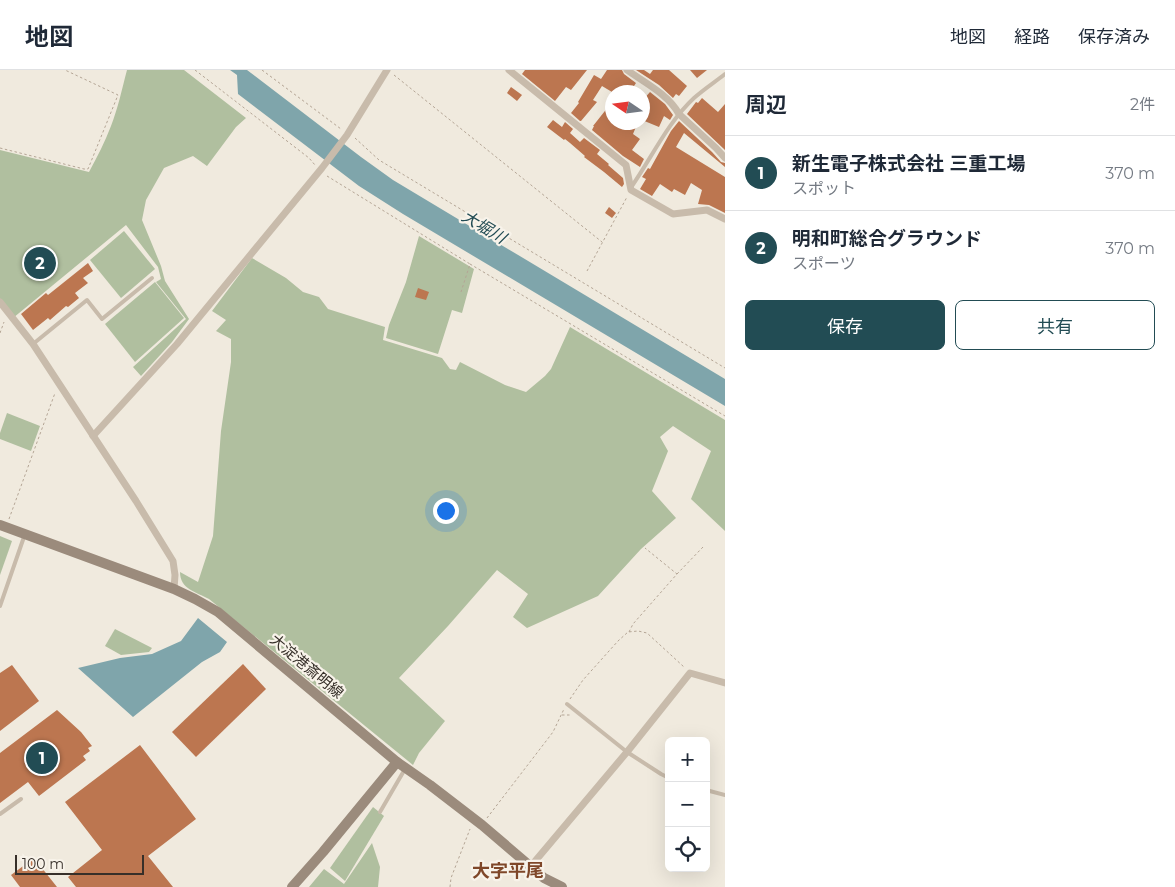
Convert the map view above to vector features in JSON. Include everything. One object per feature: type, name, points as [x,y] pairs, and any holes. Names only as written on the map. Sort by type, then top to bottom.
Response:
[{"type":"main road","name":"大淀港斎明線","points":[[3,526],[174,589],[218,612],[544,878],[562,887]]},
{"type":"main road","points":[[292,887],[402,764]]},
{"type":"street","points":[[93,436],[177,344],[321,170],[348,134],[388,70]]},
{"type":"street","points":[[509,70],[626,166],[630,189],[673,214],[707,210],[725,220]]},
{"type":"street","points":[[626,70],[663,95],[679,114],[725,158]]},
{"type":"street","points":[[0,302],[33,344],[173,561],[174,589]]},
{"type":"street","points":[[530,866],[627,752],[690,673],[725,683]]},
{"type":"lane","points":[[630,189],[679,114],[694,98],[725,74]]},
{"type":"lane","points":[[33,344],[87,300],[102,319],[152,278]]},
{"type":"lane","points":[[0,606],[25,534]]},
{"type":"lane","points":[[567,704],[627,752],[665,776]]},
{"type":"lane","points":[[380,812],[402,764]]},
{"type":"lane","points":[[710,791],[725,795]]},
{"type":"lane","points":[[0,814],[21,798]]},
{"type":"path","points":[[0,148],[88,169],[118,95],[65,70]]},
{"type":"path","points":[[195,70],[309,158],[321,170],[470,264],[725,416]]},
{"type":"path","points":[[262,70],[348,134],[379,160],[725,368]]},
{"type":"path","points":[[388,70],[602,242]]},
{"type":"path","points":[[587,271],[630,189]]},
{"type":"path","points":[[461,292],[470,264]]},
{"type":"path","points":[[0,333],[8,312]]},
{"type":"path","points":[[3,526],[58,383]]},
{"type":"path","points":[[628,632],[677,574],[703,547]]},
{"type":"path","points":[[645,548],[677,574]]},
{"type":"path","points":[[450,887],[451,878],[474,819]]},
{"type":"green space","points":[[127,70],[184,70],[246,118],[236,127],[207,166],[193,156],[164,168],[146,200],[142,220],[161,266],[165,281],[189,319],[172,342],[141,376],[133,367],[186,319],[156,282],[161,279],[158,267],[126,225],[13,318],[0,302],[0,150],[89,172],[111,126]]},
{"type":"green space","points":[[124,231],[155,269],[121,298],[90,260]]},
{"type":"green space","points":[[419,236],[474,269],[462,313],[452,310],[438,354],[386,338],[389,325],[406,282]]},
{"type":"green space","points":[[252,258],[286,278],[303,292],[319,297],[328,309],[385,327],[383,340],[442,358],[450,369],[456,370],[460,362],[505,385],[526,392],[551,369],[570,327],[725,420],[725,531],[691,499],[711,451],[673,426],[660,437],[668,451],[652,491],[676,518],[641,549],[598,596],[527,628],[513,617],[528,594],[497,570],[399,678],[445,721],[419,753],[413,765],[209,599],[186,586],[181,578],[180,572],[198,582],[213,536],[221,431],[231,362],[231,339],[216,331],[226,320],[212,311]]},
{"type":"green space","points":[[155,282],[184,318],[135,362],[105,324]]},
{"type":"green space","points":[[7,413],[40,426],[31,451],[0,439],[0,433]]},
{"type":"green space","points":[[0,536],[12,541],[0,575]]},
{"type":"green space","points":[[115,629],[152,648],[149,652],[121,655],[105,646]]},
{"type":"green space","points":[[373,807],[384,816],[345,881],[330,868]]},
{"type":"green space","points":[[372,843],[380,867],[378,887],[309,887],[324,869],[344,884]]},
{"type":"water","points":[[230,70],[247,70],[393,180],[725,379],[725,406],[359,186],[238,94],[237,75]]},
{"type":"water","points":[[198,618],[227,642],[220,652],[202,662],[133,717],[78,668],[120,658],[152,654],[181,641]]},
{"type":"building","points":[[525,70],[587,70],[571,90],[566,87],[555,101],[522,74]]},
{"type":"building","points":[[607,70],[622,70],[624,74],[636,83],[635,85],[605,85],[605,88],[602,86],[593,100],[597,102],[580,121],[571,113],[579,103],[594,75],[601,79]]},
{"type":"building","points":[[636,70],[644,70],[650,74],[653,70],[669,70],[687,86],[679,96],[676,94],[673,98],[659,85]]},
{"type":"building","points":[[690,70],[707,70],[697,78]]},
{"type":"building","points":[[511,87],[522,95],[517,101],[507,93]]},
{"type":"building","points":[[650,92],[665,104],[673,115],[670,120],[664,116],[659,127],[650,123]]},
{"type":"building","points":[[702,98],[718,112],[725,104],[725,150],[687,114],[696,102],[698,103]]},
{"type":"building","points":[[605,111],[605,130],[635,130],[633,134],[640,139],[632,150],[644,159],[640,167],[623,156],[592,130]]},
{"type":"building","points":[[553,120],[562,127],[565,122],[573,129],[570,133],[580,142],[584,138],[600,150],[597,154],[623,178],[624,184],[622,187],[584,157],[565,139],[547,127]]},
{"type":"building","points":[[679,121],[721,162],[725,163],[725,167],[684,133],[676,147],[725,177],[725,213],[709,205],[698,204],[702,190],[691,183],[685,195],[674,189],[672,192],[660,184],[652,196],[640,189],[646,179],[642,177],[648,168],[650,169],[671,131]]},
{"type":"building","points":[[609,207],[616,213],[612,218],[605,213]]},
{"type":"building","points":[[88,263],[93,271],[83,278],[88,283],[75,293],[79,298],[33,330],[21,314],[46,293],[48,295]]},
{"type":"building","points":[[418,288],[429,292],[426,300],[415,297]]},
{"type":"building","points":[[243,664],[266,689],[196,757],[172,732]]},
{"type":"building","points":[[12,665],[39,701],[0,731],[0,673]]},
{"type":"building","points":[[57,710],[81,732],[92,746],[88,748],[90,751],[83,756],[86,760],[39,796],[28,782],[0,803],[0,753]]},
{"type":"building","points":[[140,745],[196,819],[148,856],[173,887],[76,887],[68,877],[102,850],[65,802]]},
{"type":"building","points":[[34,858],[57,887],[20,887],[11,875]]},
{"type":"place","name":"明和町総合グラウンド","points":[[40,263]]},
{"type":"place","name":"新生電子株式会社 三重工場","points":[[42,758]]},
{"type":"district","name":"大字平尾","points":[[508,871]]},
{"type":"water label","name":"大堀川","points":[[484,227]]}]
